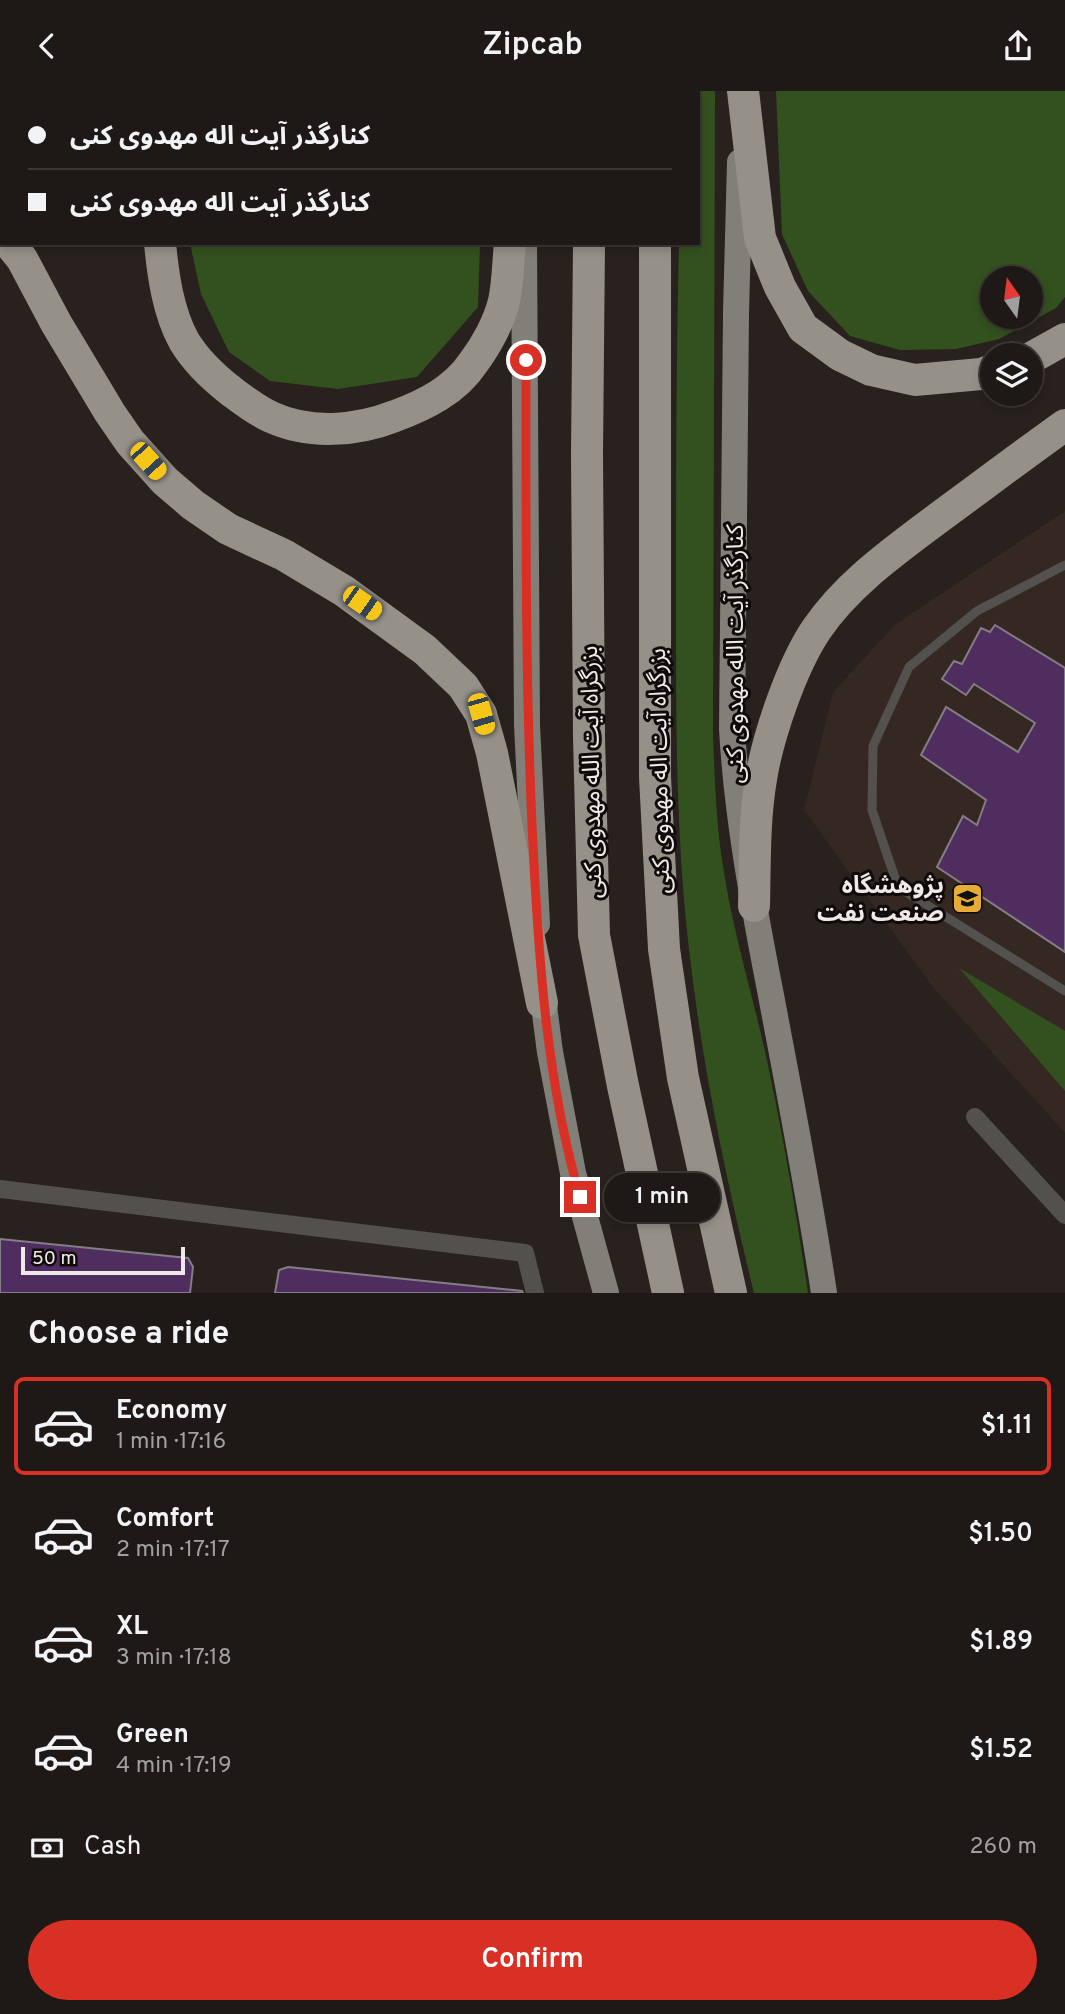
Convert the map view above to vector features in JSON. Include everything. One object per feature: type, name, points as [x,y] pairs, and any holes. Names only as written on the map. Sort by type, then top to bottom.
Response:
[{"type":"highway","points":[[743,91],[760,238],[780,287],[803,328],[840,355],[871,370],[915,380],[980,374]]},
{"type":"highway","points":[[11,245],[22,260],[110,413],[130,442],[165,481],[193,505],[228,529],[284,555],[344,591],[416,642],[463,687],[481,714],[492,753],[542,1003]]},
{"type":"highway","points":[[160,245],[163,273],[184,341],[211,376],[271,417],[305,427],[338,430],[377,423],[407,412],[429,402],[455,384],[473,364],[491,333],[503,303],[510,245]]},
{"type":"highway","name":"بزرگراه آیت الله مهدوی کنی","points":[[589,245],[589,723],[594,935],[623,1086],[668,1293]]},
{"type":"highway","name":"بزرگراه آیت اله مهدوی کنی","points":[[655,245],[655,777],[664,949],[684,1078],[731,1293]]},
{"type":"highway","points":[[1043,351],[1065,339]]},
{"type":"highway","points":[[754,906],[756,809],[761,776],[783,703],[816,630],[881,561],[1065,425]]},
{"type":"main road","name":"کنارگذر آیت الله مهدوی کنی","points":[[743,91],[736,313],[732,729],[736,790],[754,906],[825,1286]]},
{"type":"main road","points":[[524,245],[527,725],[542,1003],[573,1173],[606,1293]]},
{"type":"street","points":[[975,1117],[1065,1215]]},
{"type":"street","points":[[0,1189],[525,1253],[535,1293]]},
{"type":"lane","points":[[1065,565],[977,611],[909,667],[873,746],[872,810],[898,887],[1065,992]]},
{"type":"shaded area","name":"پژوهشگاه صنعت نفت","points":[[1065,511],[1065,1133],[933,987],[804,810],[833,692],[895,625]]},
{"type":"green space","points":[[700,91],[715,91],[713,738],[716,802],[731,911],[777,1108],[808,1293],[754,1293],[716,1122],[701,1036],[689,949],[679,824],[679,245],[700,245]]},
{"type":"green space","points":[[776,91],[1065,91],[1065,297],[1056,308],[1043,315],[1043,266],[980,266],[980,329],[1017,329],[999,339],[956,349],[900,350],[850,336],[808,291],[782,234]]},
{"type":"green space","points":[[190,245],[480,245],[478,307],[417,377],[338,389],[270,381],[229,352],[201,294]]},
{"type":"green space","points":[[959,968],[1065,1031],[1065,1091],[1059,1084]]},
{"type":"building","points":[[995,625],[1065,668],[1065,952],[937,867],[963,816],[977,825],[986,800],[921,755],[946,707],[1018,752],[1035,723],[974,684],[966,695],[942,679],[954,661],[962,664],[981,628],[990,632]]},
{"type":"building","points":[[0,1239],[188,1258],[193,1267],[190,1293],[0,1293]]},
{"type":"building","points":[[288,1267],[523,1293],[275,1293],[279,1270]]},
{"type":"place","name":"پژوهشگاه صنعت نفت","points":[[967,899]]},
{"type":"route","points":[[526,360],[527,725],[542,1003],[573,1173],[580,1197]]}]
